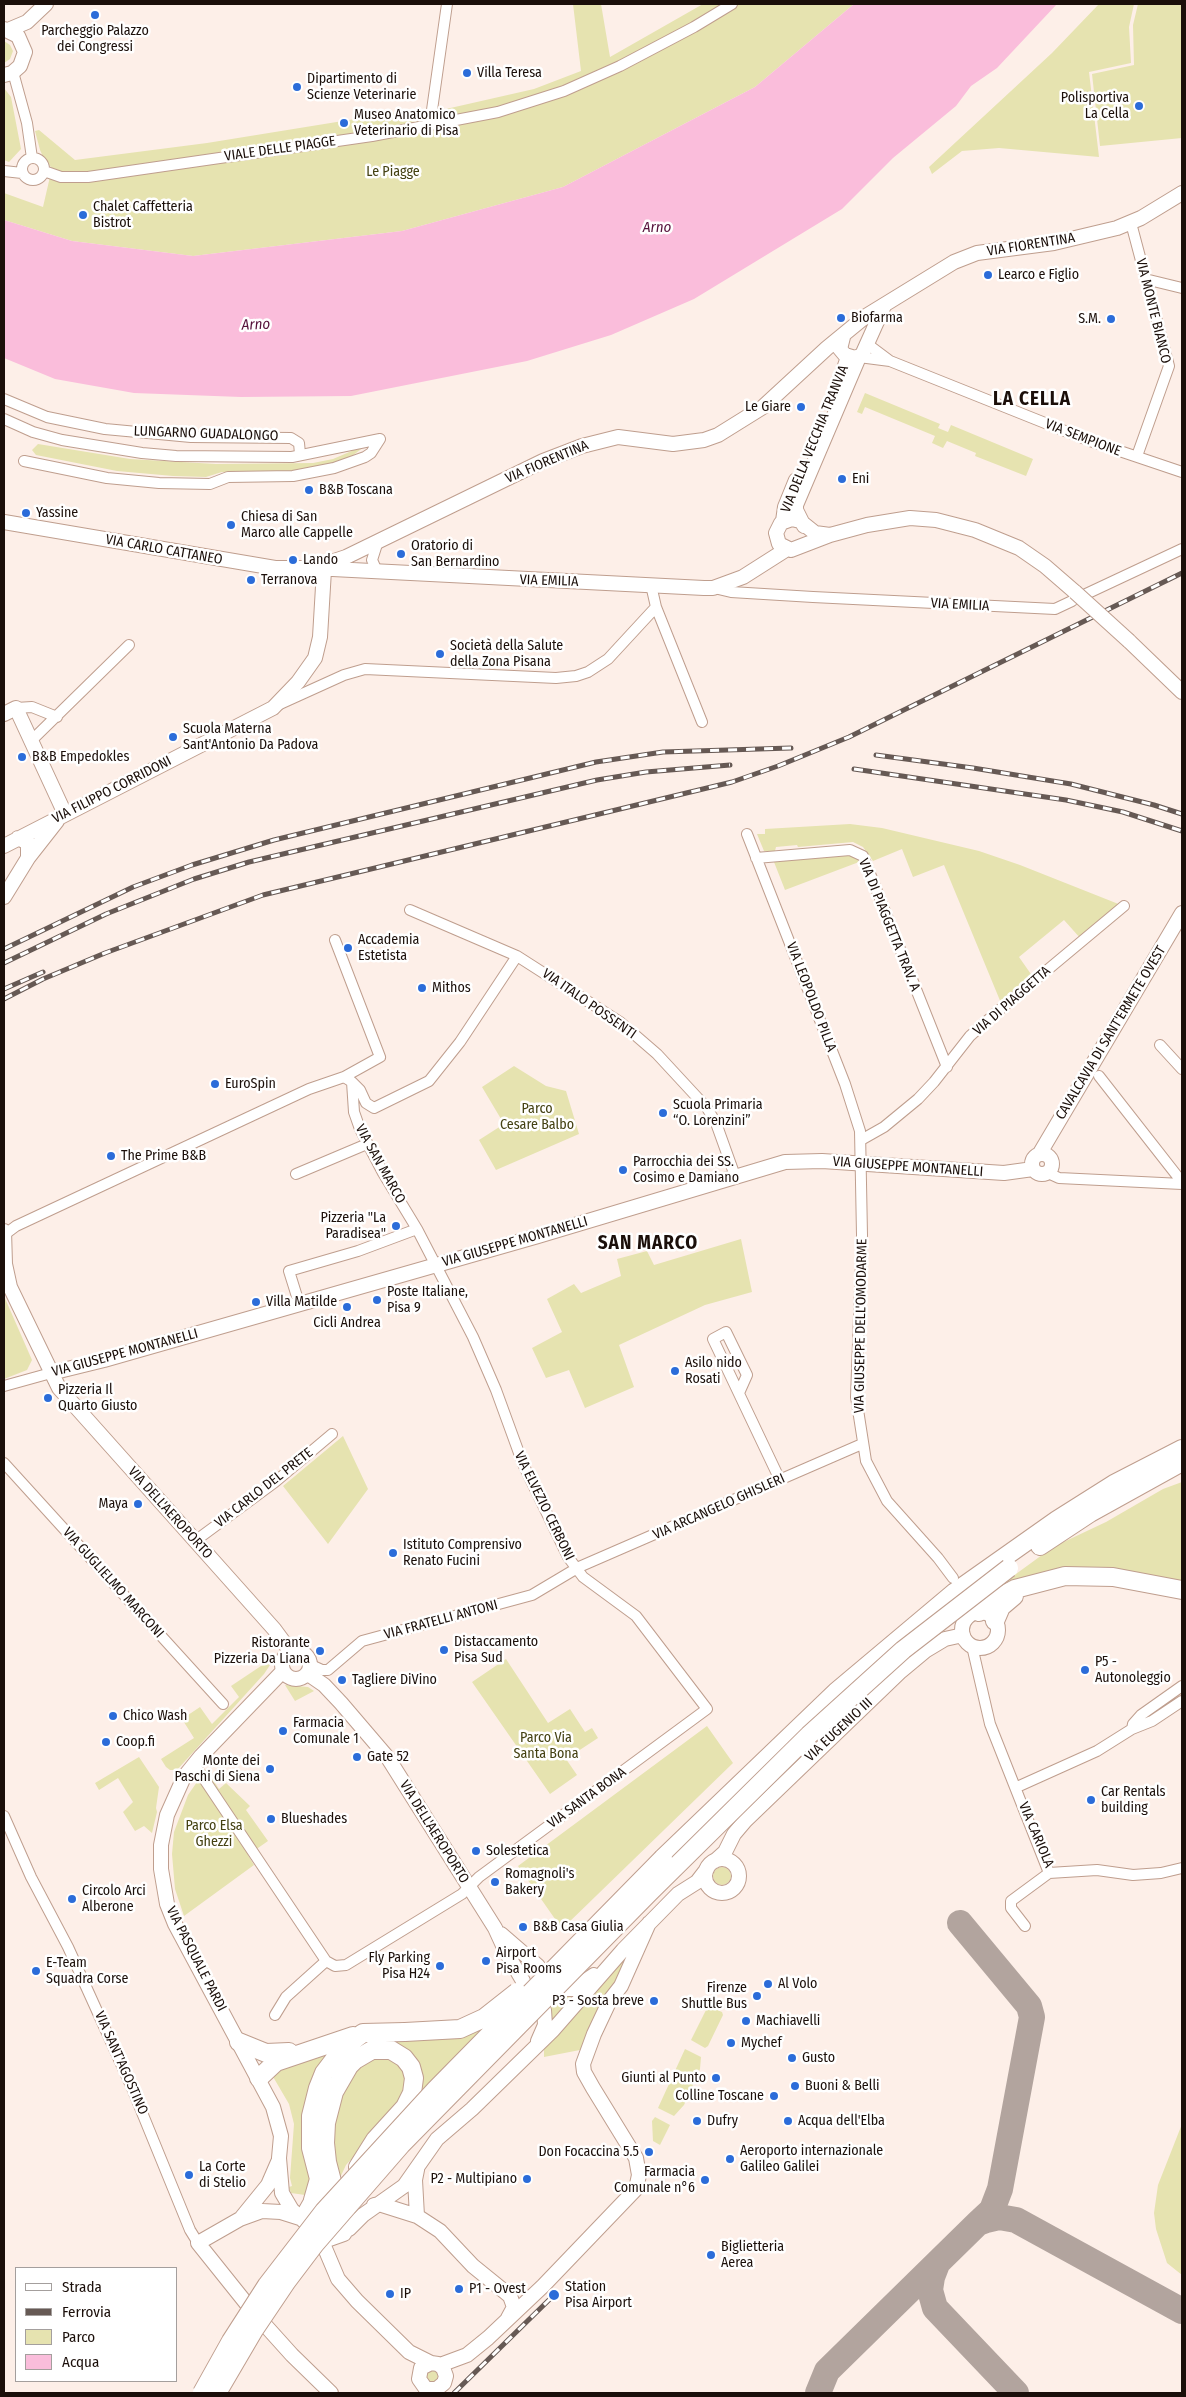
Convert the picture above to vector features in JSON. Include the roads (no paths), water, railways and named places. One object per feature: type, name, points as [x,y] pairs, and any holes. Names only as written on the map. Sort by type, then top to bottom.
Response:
[{"type":"highway","points":[[217,2393],[254,2330],[286,2281],[315,2244],[402,2145],[650,1893],[809,1735],[903,1650],[1005,1563],[1106,1489],[1182,1448]]},
{"type":"highway","points":[[336,2191],[663,1858],[862,1669],[955,1592],[1182,1462]]},
{"type":"highway","points":[[1090,1513],[1182,1474]]},
{"type":"highway","points":[[973,1616],[998,1598],[1015,1590],[1065,1576],[1098,1575],[1182,1590]]},
{"type":"highway","points":[[995,1621],[1001,1607],[1010,1598],[1029,1590],[1067,1582],[1093,1581],[1182,1596]]},
{"type":"highway","points":[[259,2078],[276,2062],[307,2050],[363,2033],[460,2029],[484,2018],[508,2001],[584,1924],[663,1858]]},
{"type":"highway","points":[[311,2201],[319,2179],[311,2148],[310,2126],[318,2088],[332,2061],[351,2041],[363,2033]]},
{"type":"highway","points":[[239,2042],[269,2053],[307,2050]]},
{"type":"highway","points":[[202,2393],[231,2341],[268,2285],[336,2191],[375,2140],[410,2099],[414,2082],[412,2067],[404,2058],[392,2050],[372,2050],[355,2060],[349,2066],[334,2092],[326,2123],[325,2143],[327,2162],[336,2191]]},
{"type":"street","points":[[430,124],[447,4]]},
{"type":"street","name":"VIALE DELLE PIAGGE","points":[[4,171],[22,173],[26,178],[33,180],[39,178],[44,171],[61,177],[88,176],[372,136],[498,112],[564,91],[658,47],[732,4]]},
{"type":"street","points":[[6,29],[27,22],[44,6]]},
{"type":"street","points":[[32,158],[27,123],[8,74],[24,59],[24,45],[44,6]]},
{"type":"street","points":[[6,29],[18,36],[24,45]]},
{"type":"street","points":[[32,158],[41,162],[44,171]]},
{"type":"street","points":[[22,173],[24,163],[32,158]]},
{"type":"street","name":"VIA FIORENTINA","points":[[319,569],[543,461],[587,444],[618,437],[679,444],[718,435],[764,406],[827,348],[866,316],[947,266],[970,255],[1054,243],[1131,223],[1182,193]]},
{"type":"street","name":"VIA MONTE BIANCO","points":[[1131,223],[1169,366],[1137,456]]},
{"type":"street","points":[[1145,279],[1182,288]]},
{"type":"street","points":[[866,343],[860,333],[845,335],[840,349],[853,357],[865,351],[866,343],[884,305]]},
{"type":"street","name":"VIA SEMPIONE","points":[[866,343],[890,361],[1090,441],[1182,472]]},
{"type":"street","name":"VIA SEMPIONE","points":[[853,357],[890,361]]},
{"type":"street","name":"VIA DELLA VECCHIA TRANVIA","points":[[783,521],[785,507],[839,383],[853,357]]},
{"type":"street","name":"VIA DELLA VECCHIA TRANVIA","points":[[804,525],[798,515],[796,505],[853,357]]},
{"type":"street","name":"LUNGARNO GUADALONGO","points":[[4,399],[42,415],[105,429],[222,438],[291,438],[299,443],[300,454]]},
{"type":"street","points":[[33,432],[42,415]]},
{"type":"street","name":"LUNGARNO GUADALONGO","points":[[4,419],[33,432],[62,440],[113,449],[176,456],[292,458],[300,454],[314,454],[380,439],[371,453],[349,463],[312,473],[228,477],[210,484],[159,483],[108,478],[24,462]]},
{"type":"street","points":[[830,535],[815,533],[795,519],[783,521],[776,529],[776,538],[779,544],[787,549],[795,549],[830,535],[867,525],[903,519],[922,518],[949,523],[994,536],[1020,548],[1046,566],[1182,692]]},
{"type":"street","name":"VIA CARLO CATTANEO","points":[[4,522],[263,567],[319,569]]},
{"type":"street","points":[[803,545],[807,536],[804,525]]},
{"type":"street","points":[[378,541],[372,560],[376,569],[383,573]]},
{"type":"street","name":"VIA EMILIA","points":[[713,588],[754,571],[787,549]]},
{"type":"street","name":"VIA EMILIA","points":[[319,569],[713,588],[731,592],[1055,609],[1078,596],[1182,549]]},
{"type":"street","name":"VIA FILIPPO CORRIDONI","points":[[4,846],[273,708],[298,682],[315,658],[320,637],[319,569]]},
{"type":"street","points":[[754,571],[749,582],[756,593]]},
{"type":"street","points":[[651,585],[656,607],[702,722]]},
{"type":"street","points":[[273,708],[344,675],[365,669],[556,678],[576,676],[588,672],[608,659],[656,607]]},
{"type":"street","points":[[32,740],[130,645]]},
{"type":"street","points":[[4,897],[28,858],[62,816],[32,740],[10,711],[32,707],[57,717]]},
{"type":"street","name":"VIA LEOPOLDO PILLA","points":[[747,834],[845,1084],[861,1140],[862,1163]]},
{"type":"street","points":[[18,838],[28,843],[28,858]]},
{"type":"street","name":"VIA DI PIAGGETTA TRAV. A","points":[[756,858],[850,850],[862,856],[946,1067]]},
{"type":"street","name":"VIA DI PIAGGETTA","points":[[861,1140],[884,1127],[906,1109],[926,1090],[970,1036],[996,1012],[1124,906]]},
{"type":"street","name":"VIA ITALO POSSENTI","points":[[410,910],[517,956],[620,1022],[680,1077],[711,1114],[735,1176]]},
{"type":"street","name":"CAVALCAVIA DI SANT'ERMETE OVEST","points":[[1040,1153],[1182,913]]},
{"type":"street","points":[[4,1233],[309,1089],[348,1079],[380,1057],[335,940]]},
{"type":"street","points":[[348,1079],[360,1090],[368,1104],[374,1108],[380,1107],[434,1078],[517,956]]},
{"type":"street","points":[[1160,1045],[1182,1069]]},
{"type":"street","points":[[1099,1076],[1182,1183]]},
{"type":"street","name":"VIA SAN MARCO","points":[[348,1079],[354,1112],[367,1144],[436,1264]]},
{"type":"street","points":[[296,1174],[367,1144]]},
{"type":"street","points":[[1048,1173],[1052,1168],[1052,1161],[1048,1156],[1040,1153],[1032,1159],[1033,1169],[1038,1174],[1048,1173],[1059,1178],[1182,1183]]},
{"type":"street","name":"VIA GIUSEPPE MONTANELLI","points":[[4,1386],[120,1356],[299,1303],[538,1236],[735,1176],[794,1161],[862,1163],[1004,1173],[1033,1169]]},
{"type":"street","name":"VIA GIUSEPPE DELL'OMODARME","points":[[862,1163],[861,1287],[856,1397],[862,1444],[870,1470],[887,1501],[938,1558],[952,1578]]},
{"type":"street","points":[[299,1303],[289,1271],[358,1251],[417,1229]]},
{"type":"street","name":"VIA DELL'AEROPORTO","points":[[4,1233],[5,1264],[10,1287],[51,1373],[70,1403],[274,1629],[291,1652]]},
{"type":"street","name":"VIA ELVEZIO CERBONI","points":[[436,1264],[492,1381],[522,1464],[576,1569],[588,1582],[636,1616],[707,1709]]},
{"type":"street","points":[[740,1393],[747,1376],[726,1332],[714,1338],[780,1480]]},
{"type":"street","name":"VIA CARLO DEL PRETE","points":[[195,1541],[275,1482],[332,1434]]},
{"type":"street","name":"VIA ARCANGELO GHISLERI","points":[[576,1569],[862,1444]]},
{"type":"street","name":"VIA GUGLIELMO MARCONI","points":[[4,1463],[223,1704]]},
{"type":"street","name":"VIA FRATELLI ANTONI","points":[[309,1670],[328,1670],[360,1642],[532,1595],[576,1569]]},
{"type":"street","points":[[988,1614],[995,1621],[998,1631],[996,1638],[989,1645],[977,1647],[963,1635],[963,1625],[973,1616],[988,1614]]},
{"type":"street","name":"VIA EUGENIO III","points":[[346,2232],[404,2186],[437,2139],[562,2021],[608,1967],[669,1902],[697,1882],[725,1852],[740,1827],[792,1774],[926,1651],[940,1635],[973,1616]]},
{"type":"street","name":"VIA EUGENIO III","points":[[926,1651],[951,1636],[963,1635]]},
{"type":"street","name":"VIA CARIOLA","points":[[977,1647],[979,1672],[990,1724],[1050,1873],[1097,1870],[1133,1875],[1161,1873],[1182,1868]]},
{"type":"street","points":[[291,1652],[304,1654],[309,1670],[296,1680],[287,1676],[284,1671],[284,1659],[291,1652]]},
{"type":"street","name":"VIA DELL'AEROPORTO","points":[[309,1670],[379,1746],[495,1928],[523,1981]]},
{"type":"street","name":"VIA PASQUALE PARDI","points":[[284,1671],[261,1692],[188,1772],[170,1806],[161,1845],[162,1882],[172,1918],[259,2078],[276,2115],[281,2136],[279,2158],[282,2193],[285,2201],[303,2220]]},
{"type":"street","points":[[1132,1729],[1133,1724],[1140,1715],[1182,1686]]},
{"type":"street","points":[[1016,1787],[1097,1751],[1132,1729],[1152,1721],[1182,1701]]},
{"type":"street","name":"VIA SANTA BONA","points":[[326,1962],[335,1966],[350,1964],[457,1898],[479,1877],[707,1709]]},
{"type":"street","points":[[198,1770],[326,1962],[286,1997],[275,2015]]},
{"type":"street","name":"VIA EUGENIO III","points":[[735,1866],[736,1841],[754,1813]]},
{"type":"street","name":"VIA SANT'AGOSTINO","points":[[4,1816],[31,1877],[68,1947],[140,2104],[190,2230],[198,2244],[246,2303]]},
{"type":"street","points":[[728,1860],[735,1866],[739,1877],[734,1888],[724,1893],[713,1890],[706,1880],[711,1865],[728,1860]]},
{"type":"street","points":[[1025,1926],[1010,1908],[1011,1901],[1050,1873]]},
{"type":"street","name":"VIA EUGENIO III","points":[[669,1902],[691,1892],[713,1890]]},
{"type":"street","points":[[429,2385],[506,2321],[633,2194],[639,2175],[636,2158],[584,2072],[583,2064],[594,2034],[610,2000],[624,1980],[649,1923]]},
{"type":"street","name":"VIA DELL'AEROPORTO","points":[[495,1928],[538,1966]]},
{"type":"street","points":[[564,1989],[573,1989],[608,1967]]},
{"type":"street","points":[[533,2050],[545,2025],[544,2010]]},
{"type":"street","name":"VIA PASQUALE PARDI","points":[[240,2219],[268,2185],[279,2158]]},
{"type":"street","points":[[417,2216],[415,2180],[418,2167]]},
{"type":"street","points":[[282,2185],[293,2199],[311,2201]]},
{"type":"street","points":[[303,2220],[311,2201],[323,2194],[336,2191]]},
{"type":"street","points":[[332,2262],[337,2243],[352,2222],[351,2209],[379,2204],[417,2216],[435,2227],[473,2266],[505,2290],[514,2304],[506,2321]]},
{"type":"street","name":"VIA PASQUALE PARDI","points":[[198,2244],[240,2219],[269,2211],[291,2214],[303,2220]]},
{"type":"street","points":[[346,2232],[338,2238],[325,2243],[336,2275],[343,2286],[409,2352],[429,2385]]},
{"type":"street","points":[[505,2290],[522,2293],[543,2286]]},
{"type":"street","points":[[265,2324],[292,2355],[331,2393]]},
{"type":"street","points":[[409,2352],[435,2364],[445,2371],[429,2385]]},
{"type":"street","points":[[429,2385],[424,2366],[466,2355]]},
{"type":"water","name":"Arno","points":[[854,4],[1057,4],[997,68],[971,86],[956,106],[893,158],[842,209],[694,299],[611,335],[527,361],[351,396],[241,397],[134,393],[55,379],[4,358],[4,220],[72,241],[193,256],[402,231],[563,187],[755,87]]},
{"type":"railway","points":[[4,999],[43,979],[105,953],[263,895],[732,782],[778,766],[849,737],[1182,573]]},
{"type":"railway","points":[[4,949],[133,887],[192,865],[274,840],[596,762],[663,752],[791,748]]},
{"type":"railway","points":[[876,755],[1071,784],[1182,814]]},
{"type":"railway","points":[[4,963],[106,914],[194,879],[249,862],[597,780],[646,772],[730,765]]},
{"type":"railway","points":[[854,769],[1066,800],[1123,812],[1182,831]]},
{"type":"railway","points":[[4,989],[43,972]]},
{"type":"railway","points":[[454,2393],[554,2295]]},
{"type":"place","name":"Parcheggio Palazzo dei Congressi","points":[[95,15]]},
{"type":"place","name":"Villa Teresa","points":[[467,73]]},
{"type":"place","name":"Dipartimento di Scienze Veterinarie","points":[[297,87]]},
{"type":"place","name":"Polisportiva La Cella","points":[[1139,106]]},
{"type":"place","name":"Museo Anatomico Veterinario di Pisa","points":[[344,123]]},
{"type":"place","name":"Chalet Caffetteria Bistrot","points":[[83,215]]},
{"type":"place","name":"Learco e Figlio","points":[[988,275]]},
{"type":"place","name":"Biofarma","points":[[841,318]]},
{"type":"place","name":"S.M.","points":[[1111,319]]},
{"type":"place","name":"Le Giare","points":[[801,407]]},
{"type":"place","name":"Eni","points":[[842,479]]},
{"type":"place","name":"B&B Toscana","points":[[309,490]]},
{"type":"place","name":"Yassine","points":[[26,513]]},
{"type":"place","name":"Chiesa di San Marco alle Cappelle","points":[[231,525]]},
{"type":"place","name":"Oratorio di San Bernardino","points":[[401,554]]},
{"type":"place","name":"Lando","points":[[293,560]]},
{"type":"place","name":"Terranova","points":[[251,580]]},
{"type":"place","name":"Società della Salute della Zona Pisana","points":[[440,654]]},
{"type":"place","name":"Scuola Materna Sant'Antonio Da Padova","points":[[173,737]]},
{"type":"place","name":"B&B Empedokles","points":[[22,757]]},
{"type":"place","name":"Accademia Estetista","points":[[348,948]]},
{"type":"place","name":"Mithos","points":[[422,988]]},
{"type":"place","name":"EuroSpin","points":[[215,1084]]},
{"type":"place","name":"Scuola Primaria “O. Lorenzini”","points":[[663,1113]]},
{"type":"place","name":"The Prime B&B","points":[[111,1156]]},
{"type":"place","name":"Parrocchia dei SS. Cosimo e Damiano","points":[[623,1170]]},
{"type":"place","name":"Pizzeria \"La Paradisea\"","points":[[396,1226]]},
{"type":"place","name":"Poste Italiane, Pisa 9","points":[[377,1300]]},
{"type":"place","name":"Villa Matilde","points":[[256,1302]]},
{"type":"place","name":"Cicli Andrea","points":[[347,1307]]},
{"type":"place","name":"Asilo nido Rosati","points":[[675,1371]]},
{"type":"place","name":"Pizzeria Il Quarto Giusto","points":[[48,1398]]},
{"type":"place","name":"Maya","points":[[138,1504]]},
{"type":"place","name":"Istituto Comprensivo Renato Fucini","points":[[393,1553]]},
{"type":"place","name":"Distaccamento Pisa Sud","points":[[444,1650]]},
{"type":"place","name":"Ristorante Pizzeria Da Liana","points":[[320,1651]]},
{"type":"place","name":"P5 - Autonoleggio","points":[[1085,1670]]},
{"type":"place","name":"Tagliere DiVino","points":[[342,1680]]},
{"type":"place","name":"Chico Wash","points":[[113,1716]]},
{"type":"place","name":"Farmacia Comunale 1","points":[[283,1731]]},
{"type":"place","name":"Coop.fi","points":[[106,1742]]},
{"type":"place","name":"Gate 52","points":[[357,1757]]},
{"type":"place","name":"Monte dei Paschi di Siena","points":[[270,1769]]},
{"type":"place","name":"Car Rentals building","points":[[1091,1800]]},
{"type":"place","name":"Blueshades","points":[[271,1819]]},
{"type":"place","name":"Solestetica","points":[[476,1851]]},
{"type":"place","name":"Romagnoli's Bakery","points":[[495,1882]]},
{"type":"place","name":"Circolo Arci Alberone","points":[[72,1899]]},
{"type":"place","name":"B&B Casa Giulia","points":[[523,1927]]},
{"type":"place","name":"Airport Pisa Rooms","points":[[486,1961]]},
{"type":"place","name":"Fly Parking Pisa H24","points":[[440,1966]]},
{"type":"place","name":"E-Team Squadra Corse","points":[[36,1971]]},
{"type":"place","name":"Al Volo","points":[[768,1984]]},
{"type":"place","name":"Firenze Shuttle Bus","points":[[757,1996]]},
{"type":"place","name":"P3 - Sosta breve","points":[[654,2001]]},
{"type":"place","name":"Machiavelli","points":[[746,2021]]},
{"type":"place","name":"Mychef","points":[[731,2043]]},
{"type":"place","name":"Gusto","points":[[792,2058]]},
{"type":"place","name":"Giunti al Punto","points":[[716,2078]]},
{"type":"place","name":"Buoni & Belli","points":[[795,2086]]},
{"type":"place","name":"Colline Toscane","points":[[774,2096]]},
{"type":"place","name":"Dufry","points":[[697,2121]]},
{"type":"place","name":"Acqua dell'Elba","points":[[788,2121]]},
{"type":"place","name":"Don Focaccina 5.5","points":[[649,2152]]},
{"type":"place","name":"Aeroporto internazionale Galileo Galilei","points":[[730,2159]]},
{"type":"place","name":"La Corte di Stelio","points":[[189,2175]]},
{"type":"place","name":"P2 - Multipiano","points":[[527,2179]]},
{"type":"place","name":"Farmacia Comunale n°6","points":[[705,2180]]},
{"type":"place","name":"Biglietteria Aerea","points":[[711,2255]]},
{"type":"place","name":"P1 - Ovest","points":[[459,2289]]},
{"type":"place","name":"IP","points":[[390,2294]]},
{"type":"place","name":"Station Pisa Airport","points":[[554,2295]]},
{"type":"district","name":"LA CELLA","points":[[1032,400]]},
{"type":"district","name":"SAN MARCO","points":[[648,1244]]},
{"type":"park label","name":"Le Piagge","points":[[393,172]]},
{"type":"park label","name":"Parco Cesare Balbo","points":[[537,1118]]},
{"type":"park label","name":"Parco Via Santa Bona","points":[[546,1746]]},
{"type":"park label","name":"Parco Elsa Ghezzi","points":[[214,1834]]}]
